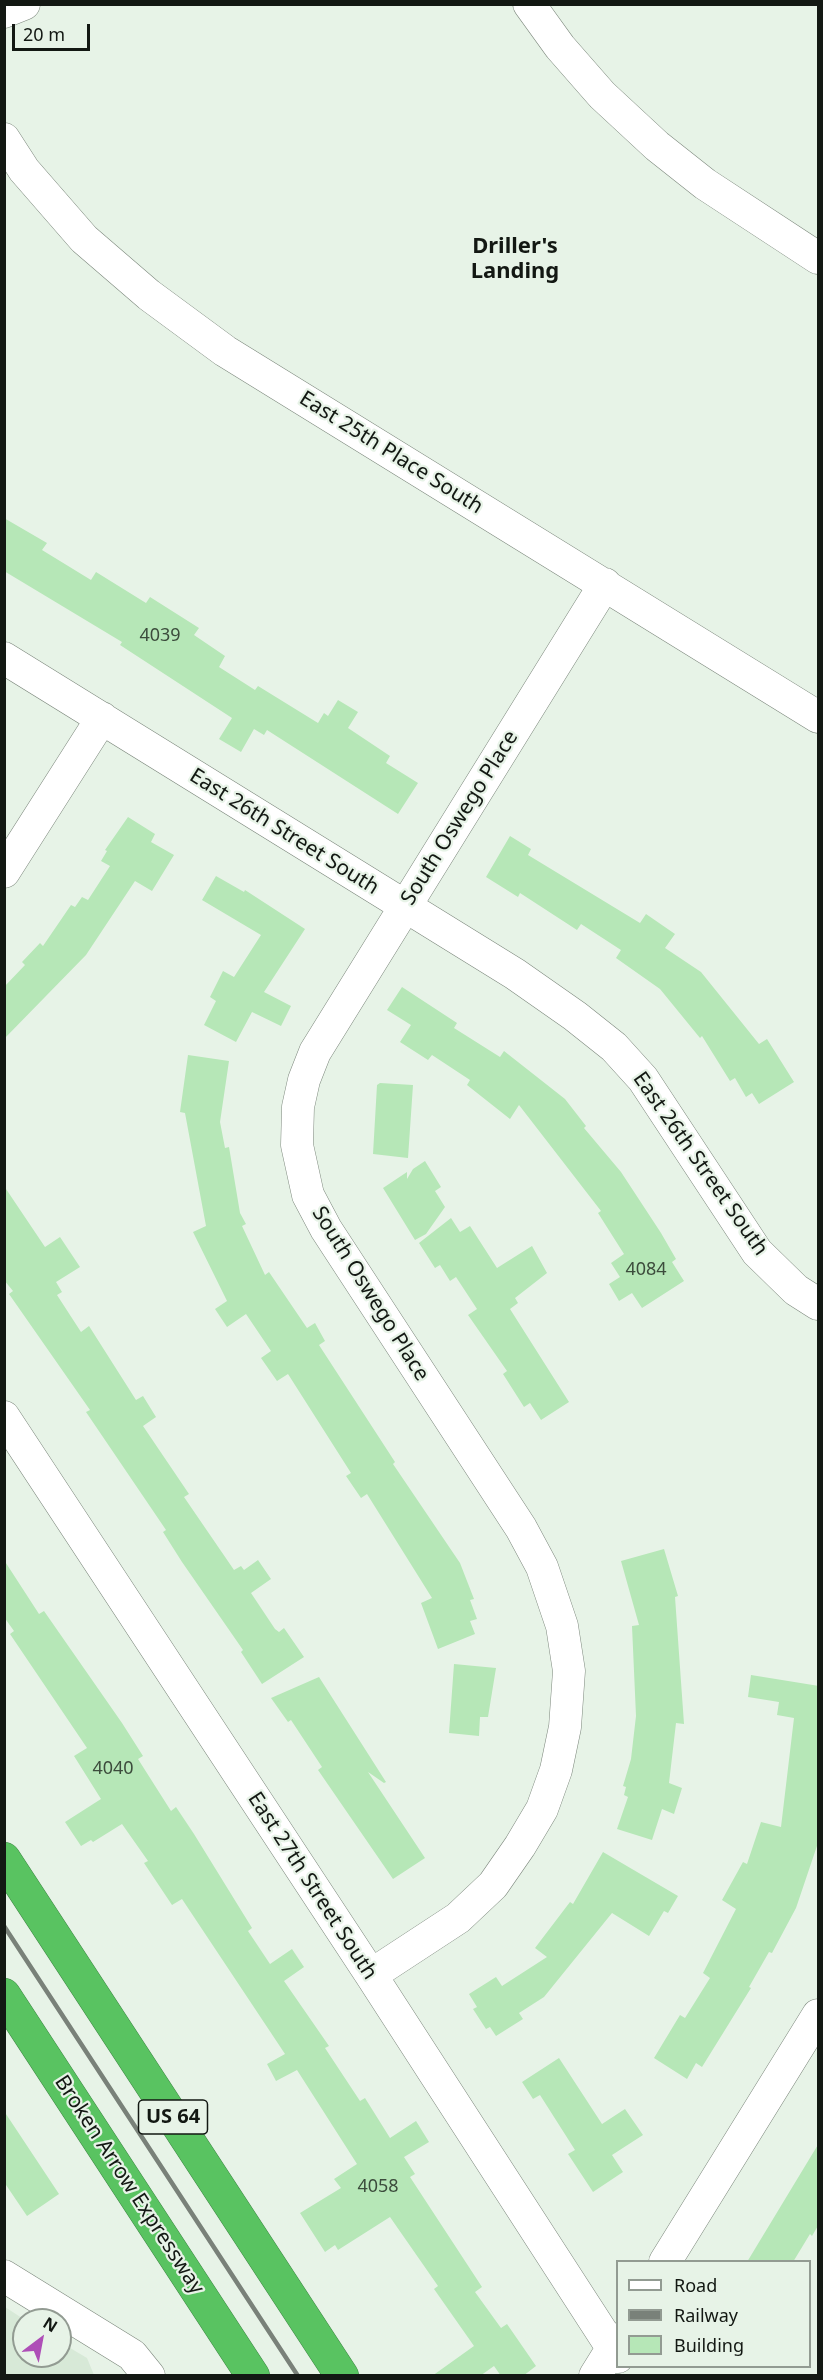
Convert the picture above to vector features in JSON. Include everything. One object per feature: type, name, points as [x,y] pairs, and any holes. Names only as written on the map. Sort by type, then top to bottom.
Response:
[{"type":"highway","name":"US 64","points":[[4,1859],[342,2376]]},
{"type":"highway","name":"Broken Arrow Expressway","points":[[4,1995],[253,2376]]},
{"type":"street","points":[[4,12],[24,4]]},
{"type":"street","points":[[529,4],[560,47],[602,95],[657,146],[705,184],[819,258]]},
{"type":"street","name":"East 25th Place South","points":[[4,139],[24,170],[84,239],[148,295],[225,351],[819,717]]},
{"type":"street","name":"South Oswego Place","points":[[371,1975],[458,1918],[493,1885],[520,1846],[542,1809],[556,1770],[566,1727],[569,1671],[562,1626],[542,1568],[532,1548],[326,1229],[308,1195],[297,1145],[298,1107],[304,1080],[315,1052],[605,584]]},
{"type":"street","name":"East 26th Street South","points":[[4,658],[404,908],[515,974],[575,1016],[614,1047],[643,1079],[758,1252],[796,1290],[819,1304]]},
{"type":"street","points":[[4,872],[102,718]]},
{"type":"street","name":"East 27th Street South","points":[[4,1417],[616,2350]]},
{"type":"street","points":[[666,2260],[819,2015]]},
{"type":"street","points":[[4,2276],[132,2355],[149,2376]]},
{"type":"street","points":[[595,2376],[616,2355]]},
{"type":"shaded area","points":[[5,2307],[12,2312],[12,2368],[72,2368],[72,2349],[87,2358],[94,2375],[5,2375]]},
{"type":"building","points":[[4,518],[47,543],[42,550],[91,580],[96,572],[146,603],[150,597],[199,628],[194,635],[225,656],[219,667],[255,690],[258,686],[318,723],[324,713],[328,716],[338,700],[358,712],[348,728],[390,756],[386,763],[418,783],[398,814],[267,730],[264,735],[254,729],[241,752],[219,739],[232,718],[120,645],[122,642],[4,571]]},
{"type":"building","points":[[128,817],[155,834],[151,842],[174,855],[152,891],[135,881],[86,955],[4,1039],[4,987],[25,965],[22,962],[40,943],[43,946],[71,905],[75,907],[82,897],[88,900],[110,866],[101,861],[107,851],[105,850]]},
{"type":"building","points":[[510,836],[531,849],[528,855],[640,923],[646,914],[675,934],[665,948],[701,972],[759,1044],[767,1039],[794,1082],[759,1104],[752,1093],[746,1097],[735,1078],[730,1081],[702,1036],[700,1038],[660,989],[616,958],[621,950],[581,924],[577,930],[520,893],[518,897],[486,877]]},
{"type":"building","points":[[216,876],[244,892],[245,890],[305,929],[264,992],[291,1006],[281,1026],[252,1012],[236,1042],[204,1025],[216,1001],[210,997],[223,971],[234,977],[261,935],[202,900]]},
{"type":"building","points":[[402,987],[457,1023],[454,1028],[500,1057],[504,1051],[565,1099],[586,1126],[584,1128],[621,1172],[661,1233],[676,1259],[672,1262],[684,1281],[642,1308],[632,1293],[619,1301],[609,1284],[620,1277],[611,1263],[624,1254],[598,1213],[601,1211],[519,1105],[510,1119],[467,1085],[470,1080],[432,1055],[428,1060],[400,1042],[411,1025],[387,1010]]},
{"type":"building","points":[[188,1055],[229,1061],[220,1122],[225,1148],[229,1147],[240,1213],[246,1224],[242,1226],[265,1275],[269,1272],[307,1328],[315,1323],[325,1341],[319,1345],[395,1462],[393,1464],[460,1563],[474,1599],[470,1600],[477,1619],[470,1621],[475,1634],[438,1649],[421,1603],[432,1598],[367,1494],[361,1498],[346,1476],[351,1473],[288,1374],[277,1381],[261,1358],[271,1351],[246,1314],[227,1327],[215,1309],[227,1301],[193,1232],[206,1226],[185,1113],[180,1112]]},
{"type":"building","points":[[380,1083],[413,1085],[408,1158],[373,1154],[377,1085]]},
{"type":"building","points":[[425,1161],[441,1187],[435,1191],[445,1207],[426,1234],[415,1240],[383,1188],[407,1172],[407,1179],[413,1169]]},
{"type":"building","points":[[4,1186],[45,1247],[60,1237],[80,1267],[56,1282],[62,1292],[57,1295],[81,1332],[89,1326],[136,1400],[143,1396],[156,1417],[143,1426],[189,1494],[184,1497],[234,1570],[241,1566],[244,1570],[258,1560],[271,1579],[251,1593],[275,1629],[279,1632],[284,1628],[304,1657],[262,1684],[241,1652],[243,1650],[163,1532],[166,1530],[86,1412],[90,1410],[9,1294],[13,1291],[4,1280]]},
{"type":"building","points":[[451,1218],[460,1232],[470,1226],[497,1268],[532,1246],[547,1273],[515,1298],[518,1303],[510,1309],[569,1402],[541,1420],[530,1403],[524,1407],[503,1374],[507,1371],[468,1315],[477,1309],[456,1277],[450,1281],[440,1265],[435,1268],[419,1243]]},
{"type":"building","points":[[664,1549],[678,1596],[675,1597],[684,1724],[676,1723],[669,1783],[682,1788],[674,1814],[662,1809],[652,1840],[617,1829],[628,1797],[624,1795],[626,1787],[623,1786],[631,1759],[636,1716],[632,1626],[639,1625],[621,1561]]},
{"type":"building","points":[[4,1560],[39,1614],[44,1611],[122,1723],[143,1756],[138,1759],[171,1811],[176,1807],[194,1834],[252,1928],[248,1931],[270,1964],[292,1949],[304,1967],[284,1981],[329,2046],[325,2048],[360,2101],[365,2098],[390,2138],[416,2121],[429,2142],[404,2157],[415,2174],[410,2177],[482,2287],[475,2292],[501,2328],[507,2324],[536,2366],[523,2376],[501,2376],[494,2366],[480,2376],[432,2376],[474,2346],[434,2289],[438,2286],[390,2217],[338,2250],[335,2245],[325,2252],[300,2213],[341,2188],[334,2179],[357,2164],[297,2070],[276,2081],[267,2064],[285,2054],[182,1899],[172,1905],[144,1863],[148,1861],[122,1824],[93,1842],[91,1840],[81,1846],[65,1822],[101,1799],[74,1756],[87,1748],[10,1634],[14,1631],[4,1617]]},
{"type":"building","points":[[454,1664],[496,1668],[488,1717],[480,1717],[479,1736],[449,1733]]},
{"type":"building","points":[[751,1675],[819,1686],[819,1840],[796,1908],[772,1953],[769,1952],[749,1987],[751,1988],[702,2067],[696,2063],[687,2079],[654,2058],[680,2015],[685,2018],[710,1978],[703,1973],[736,1909],[722,1900],[743,1862],[747,1864],[761,1822],[781,1827],[794,1718],[777,1715],[779,1702],[748,1697]]},
{"type":"building","points":[[319,1677],[386,1782],[384,1783],[368,1772],[425,1858],[393,1879],[318,1770],[322,1767],[291,1720],[288,1722],[271,1698]]},
{"type":"building","points":[[603,1852],[678,1896],[668,1913],[664,1911],[649,1936],[612,1913],[544,1997],[519,2013],[523,2019],[496,2036],[490,2027],[486,2029],[473,2009],[477,2007],[469,1994],[496,1977],[502,1986],[547,1957],[535,1948],[570,1902],[573,1904]]},
{"type":"building","points":[[559,2058],[602,2124],[625,2109],[643,2135],[612,2155],[623,2172],[593,2192],[568,2154],[575,2150],[540,2095],[533,2099],[522,2082]]},
{"type":"building","points":[[4,2111],[59,2194],[27,2216],[4,2182]]},
{"type":"building","points":[[819,2143],[819,2224],[812,2236],[810,2234],[794,2260],[748,2260]]},
{"type":"railway","points":[[4,1926],[298,2376]]},
{"type":"district","name":"Driller's Landing","points":[[515,260]]}]
